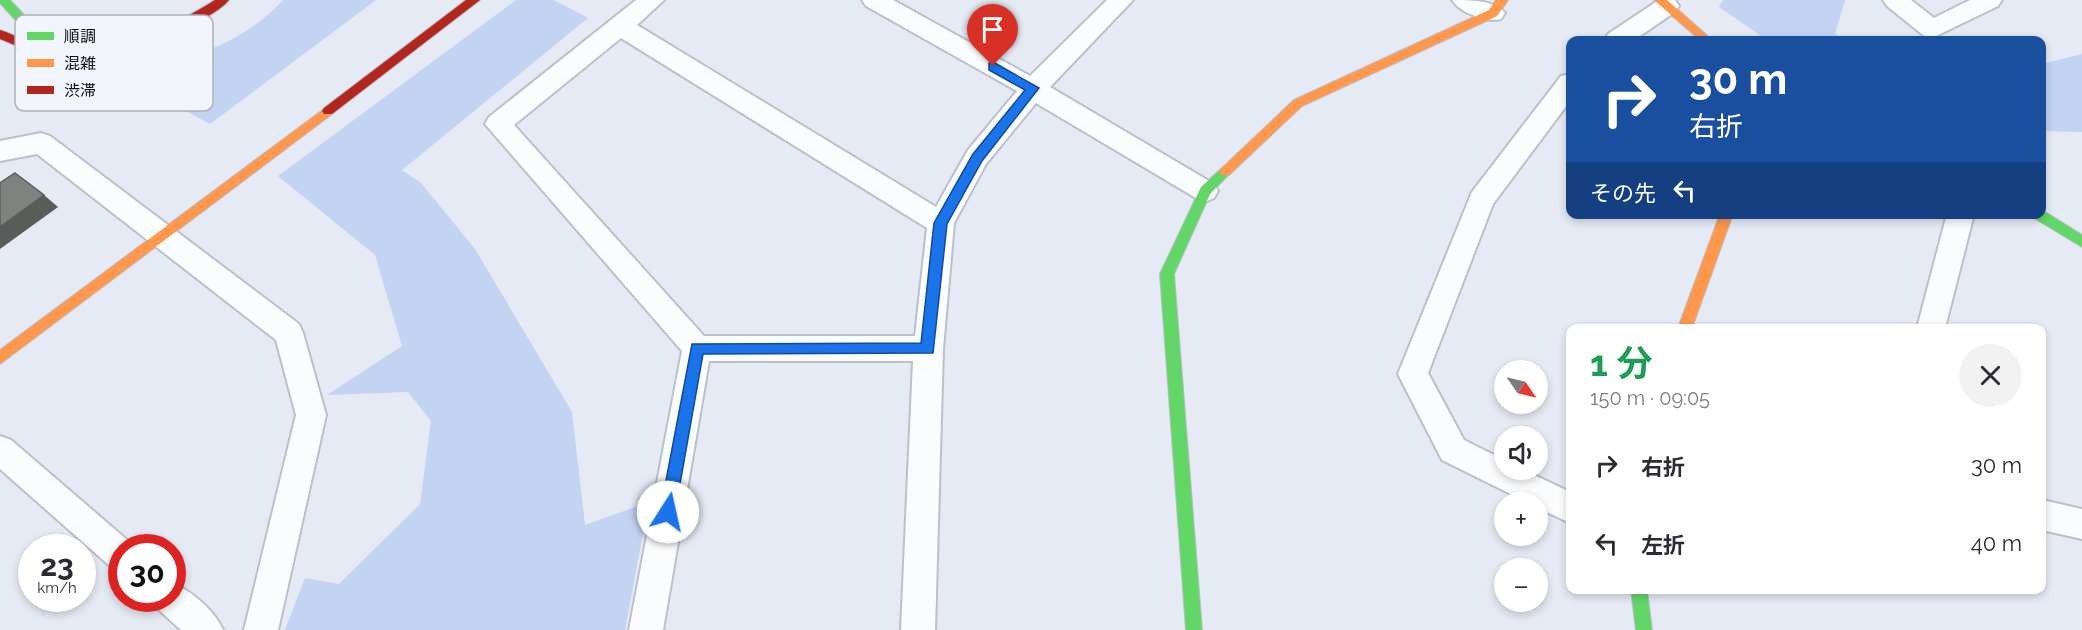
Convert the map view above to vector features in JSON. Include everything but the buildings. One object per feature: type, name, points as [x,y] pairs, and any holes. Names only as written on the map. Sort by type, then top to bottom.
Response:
[{"type":"main road","points":[[4,0],[15,18]]},
{"type":"main road","points":[[171,15],[182,11],[198,0]]},
{"type":"main road","points":[[200,15],[223,0]]},
{"type":"main road","points":[[0,358],[474,0]]},
{"type":"main road","points":[[1664,3],[1702,36]]},
{"type":"main road","points":[[1194,630],[1167,274],[1204,191],[1299,104],[1497,7]]},
{"type":"main road","points":[[0,34],[15,40]]},
{"type":"main road","points":[[1686,324],[1724,219]]},
{"type":"main road","points":[[2046,219],[2082,243]]},
{"type":"main road","points":[[1640,594],[1644,630]]},
{"type":"street","points":[[652,0],[498,123],[697,348],[928,349]]},
{"type":"street","points":[[874,0],[1033,88],[1204,191]]},
{"type":"street","points":[[918,630],[928,349],[941,223],[977,157],[1033,88],[1121,0]]},
{"type":"street","points":[[1464,0],[1497,7]]},
{"type":"street","points":[[1895,0],[1932,29],[1990,0]]},
{"type":"street","points":[[1622,36],[1664,3]]},
{"type":"street","points":[[621,26],[941,223]]},
{"type":"street","points":[[1566,88],[1481,199],[1413,374],[1454,450],[1566,506]]},
{"type":"street","points":[[0,151],[41,143],[289,333],[311,415],[261,630]]},
{"type":"street","points":[[1932,324],[1960,219]]},
{"type":"street","points":[[646,630],[697,348]]},
{"type":"street","points":[[0,450],[108,544]]},
{"type":"street","points":[[2046,516],[2082,524]]},
{"type":"street","points":[[186,612],[206,630]]},
{"type":"shaded area","points":[[283,0],[376,0],[210,124],[186,111],[213,111],[213,48],[229,41],[257,23]]},
{"type":"shaded area","points":[[516,0],[554,0],[588,18],[402,170],[421,183],[475,249],[572,412],[585,525],[649,502],[625,630],[285,630],[305,578],[339,584],[420,504],[431,421],[408,392],[327,395],[402,346],[375,255],[278,176]]},
{"type":"shaded area","points":[[1723,0],[1845,0],[1835,34],[1840,36],[1761,36],[1719,7]]},
{"type":"shaded area","points":[[2082,54],[2082,132],[2046,131],[2046,63]]},
{"type":"traffic: fast","points":[[4,0],[18,15]]},
{"type":"traffic: fast","points":[[1194,630],[1167,274],[1205,191],[1225,172]]},
{"type":"traffic: fast","points":[[2046,219],[2082,242]]},
{"type":"traffic: fast","points":[[1640,594],[1644,630]]},
{"type":"traffic: slow","points":[[1225,172],[1298,103],[1493,13],[1502,0]]},
{"type":"traffic: slow","points":[[1660,0],[1702,36]]},
{"type":"traffic: slow","points":[[0,358],[328,111]]},
{"type":"traffic: slow","points":[[1686,324],[1725,219]]},
{"type":"traffic: jam","points":[[199,15],[223,0]]},
{"type":"traffic: jam","points":[[328,111],[474,0]]},
{"type":"traffic: jam","points":[[0,34],[15,40]]},
{"type":"route","points":[[668,512],[697,348],[928,349],[941,223],[977,157],[1033,88],[993,66]]}]
